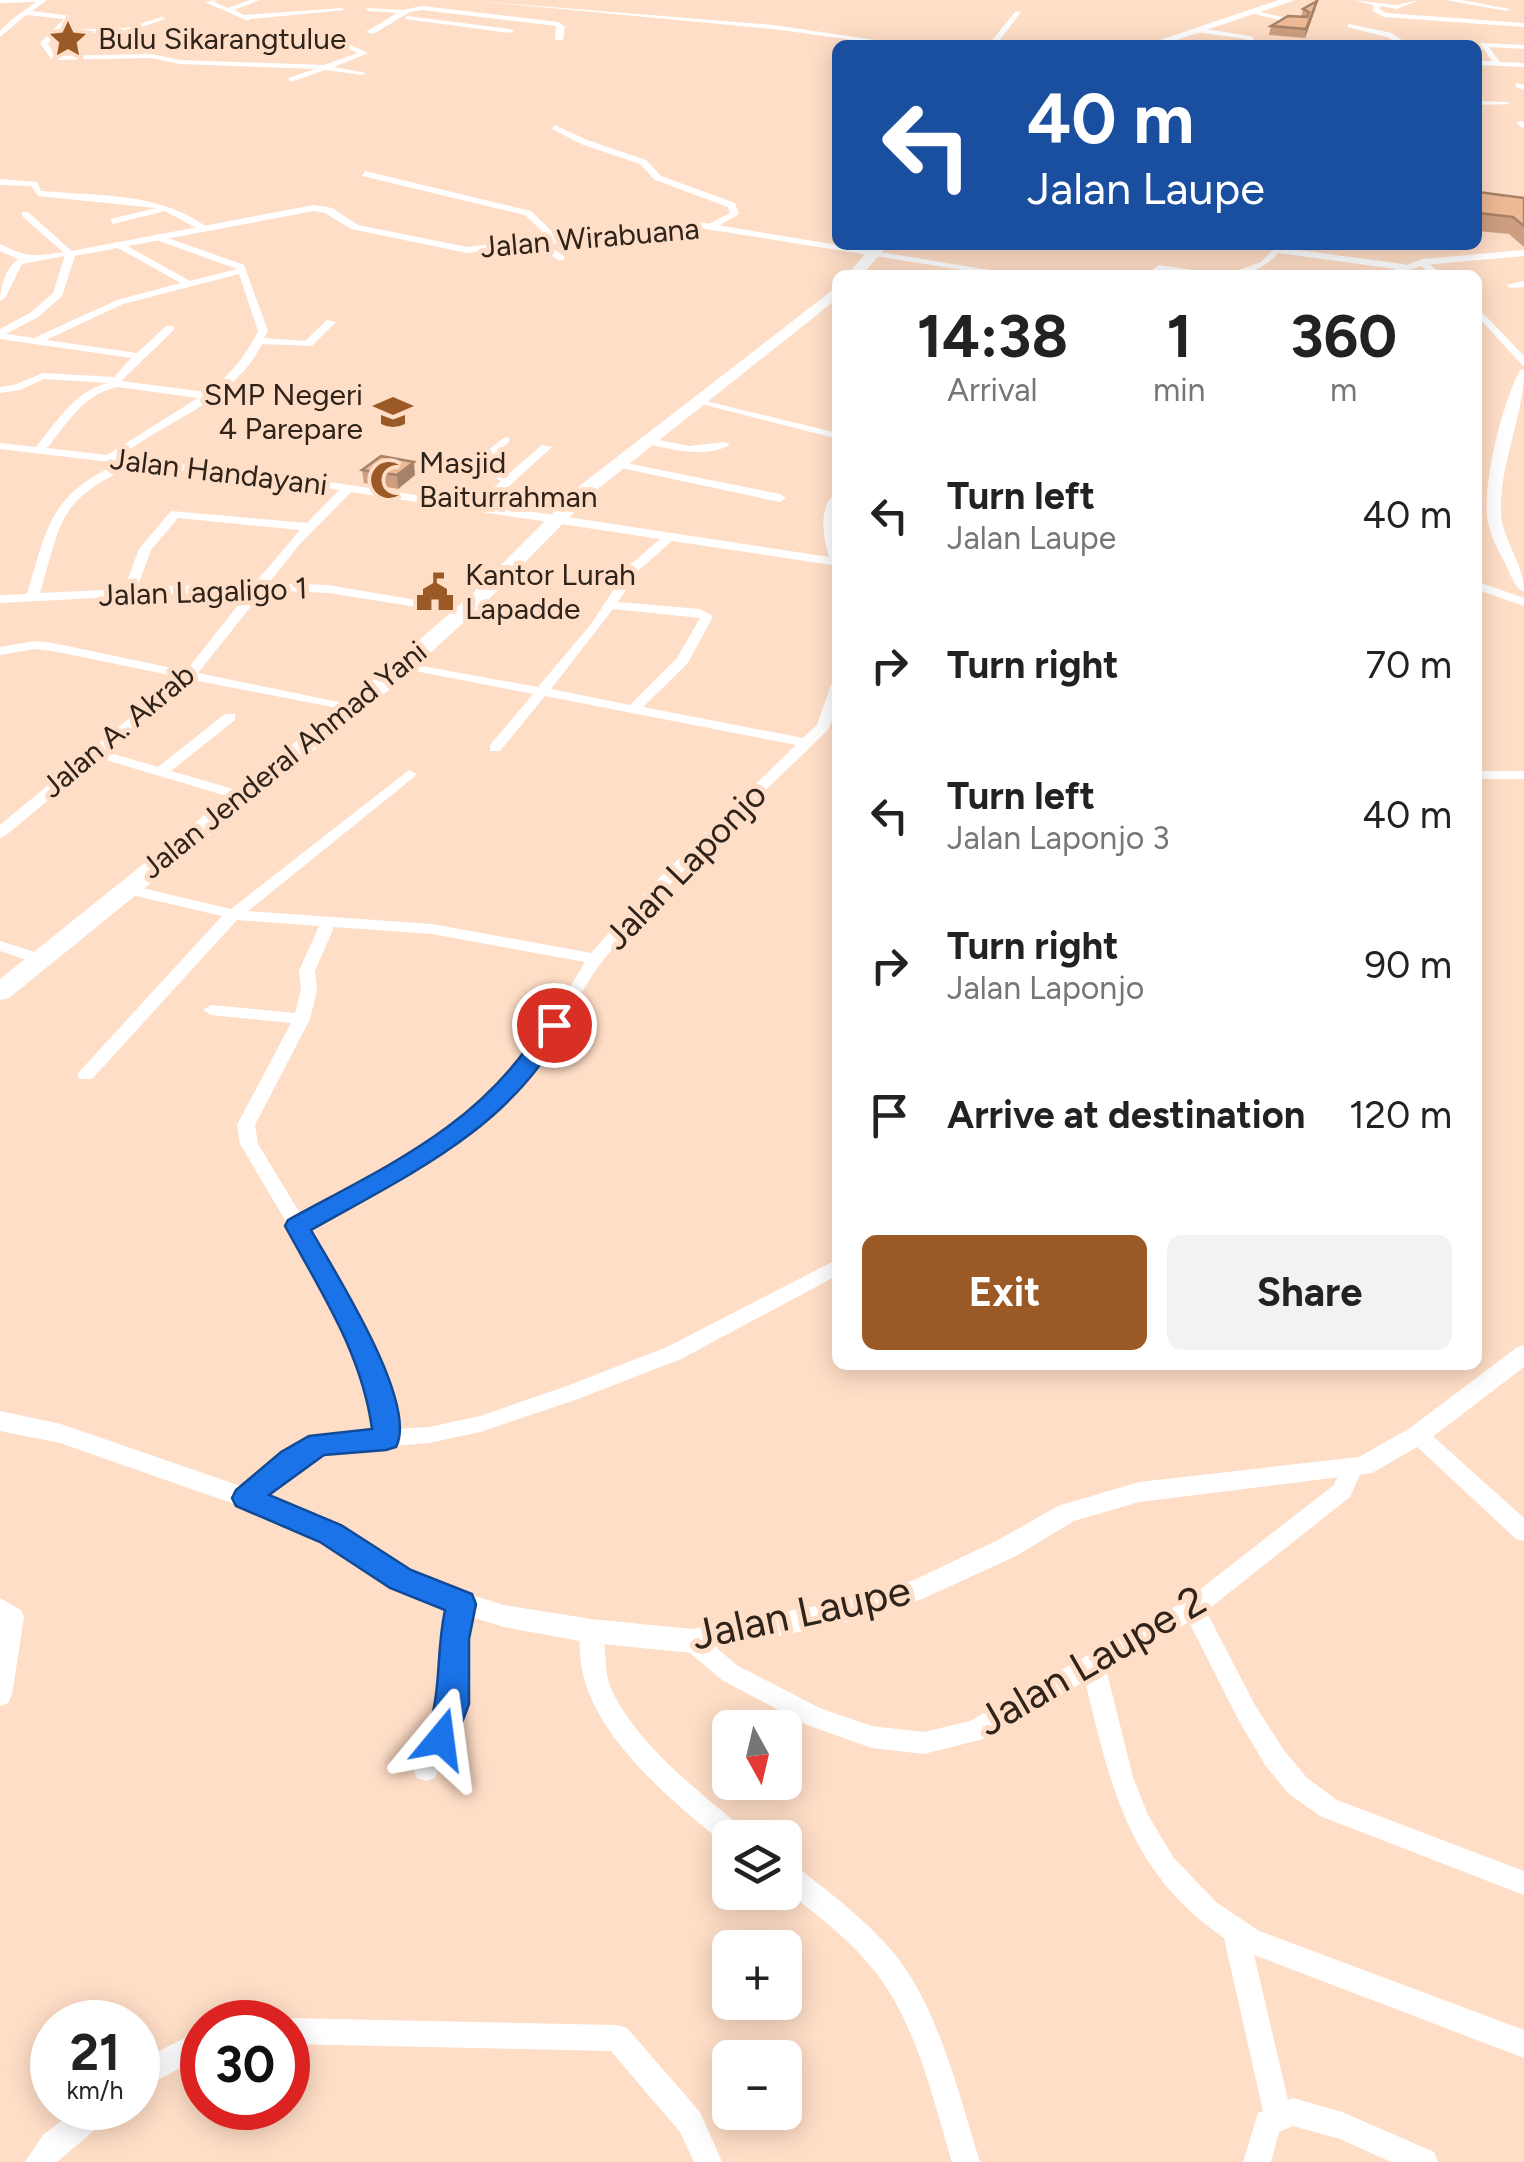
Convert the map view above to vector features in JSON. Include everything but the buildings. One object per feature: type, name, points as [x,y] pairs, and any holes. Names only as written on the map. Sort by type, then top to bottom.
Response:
[{"type":"highway","points":[[1167,40],[1251,6],[1290,0]]},
{"type":"highway","points":[[859,270],[877,250]]},
{"type":"highway","name":"Jalan Jenderal Ahmad Yani","points":[[2,990],[405,666],[616,464],[832,295]]},
{"type":"street","points":[[0,0],[44,0]]},
{"type":"street","points":[[0,35],[44,0]]},
{"type":"street","points":[[213,0],[208,2],[245,18],[342,10]]},
{"type":"street","points":[[228,10],[257,0]]},
{"type":"street","points":[[468,0],[666,17],[862,40]]},
{"type":"street","points":[[614,0],[620,7],[615,13]]},
{"type":"street","points":[[666,17],[672,0]]},
{"type":"street","points":[[1356,0],[1398,6],[1416,0]]},
{"type":"street","points":[[1448,0],[1508,4],[1497,23]]},
{"type":"street","points":[[1377,4],[1375,10],[1384,15],[1524,25]]},
{"type":"street","points":[[1251,6],[1300,22]]},
{"type":"street","points":[[501,41],[520,16],[535,7]]},
{"type":"street","points":[[370,32],[405,12],[422,8],[520,16],[560,26],[559,40]]},
{"type":"street","points":[[368,9],[405,12]]},
{"type":"street","points":[[996,40],[1018,12]]},
{"type":"street","points":[[26,13],[69,17],[43,45],[52,58],[152,56],[180,62],[325,66],[362,74]]},
{"type":"street","points":[[396,17],[510,31]]},
{"type":"street","points":[[57,32],[127,30],[162,19]]},
{"type":"street","points":[[1465,21],[1479,40]]},
{"type":"street","points":[[414,34],[438,22]]},
{"type":"street","points":[[1349,26],[1390,34],[1398,40]]},
{"type":"street","points":[[453,37],[477,27]]},
{"type":"street","points":[[1199,30],[1249,40]]},
{"type":"street","points":[[489,40],[510,31]]},
{"type":"street","points":[[292,80],[364,52],[330,38]]},
{"type":"street","points":[[1483,45],[1524,47]]},
{"type":"street","points":[[1483,45],[1498,64]]},
{"type":"street","points":[[1482,63],[1524,64]]},
{"type":"street","points":[[1482,90],[1493,91]]},
{"type":"street","points":[[1482,104],[1506,104]]},
{"type":"street","points":[[555,127],[643,162],[658,178],[733,206],[735,214],[712,226]]},
{"type":"street","points":[[365,174],[528,213],[556,239]]},
{"type":"street","points":[[0,182],[34,184],[38,193],[131,200],[167,208],[203,228]]},
{"type":"street","points":[[113,221],[167,208]]},
{"type":"street","name":"Jalan Wirabuana","points":[[70,254],[322,208],[355,227],[461,249],[712,226],[832,243]]},
{"type":"street","points":[[24,214],[70,254]]},
{"type":"street","points":[[156,237],[243,270]]},
{"type":"street","points":[[538,242],[561,258]]},
{"type":"street","points":[[117,244],[190,284]]},
{"type":"street","points":[[0,247],[14,256]]},
{"type":"street","name":"Jalan Wirabuana","points":[[883,250],[988,270]]},
{"type":"street","points":[[1246,270],[1264,264],[1276,250],[1403,267]]},
{"type":"street","points":[[1476,250],[1481,256]]},
{"type":"street","points":[[1396,270],[1423,262],[1524,253]]},
{"type":"street","points":[[0,298],[18,262],[70,254]]},
{"type":"street","points":[[0,335],[34,315],[58,294],[70,254]]},
{"type":"street","points":[[0,256],[32,258]]},
{"type":"street","points":[[1423,262],[1432,270]]},
{"type":"street","points":[[35,341],[120,302],[243,270]]},
{"type":"street","points":[[110,458],[139,434],[210,396],[258,341],[262,325],[243,270]]},
{"type":"street","points":[[1511,285],[1524,284]]},
{"type":"street","points":[[1482,319],[1524,363]]},
{"type":"street","points":[[258,341],[308,344],[331,322]]},
{"type":"street","points":[[38,451],[66,414],[99,388],[115,382],[170,328]]},
{"type":"street","points":[[0,335],[139,356]]},
{"type":"street","points":[[1524,372],[1513,399],[1493,499],[1494,521],[1524,588]]},
{"type":"street","points":[[0,390],[16,388],[43,376],[210,396]]},
{"type":"street","points":[[697,400],[832,434]]},
{"type":"street","points":[[505,440],[474,466],[506,480]]},
{"type":"street","points":[[644,440],[689,449],[724,445]]},
{"type":"street","name":"Jalan Handayani","points":[[0,446],[348,488],[832,559]]},
{"type":"street","points":[[480,506],[546,447]]},
{"type":"street","points":[[32,598],[54,522],[65,500],[105,473],[134,461]]},
{"type":"street","points":[[616,464],[780,498]]},
{"type":"street","name":"Jalan A. Akrab","points":[[0,833],[189,676],[309,527],[348,488]]},
{"type":"street","points":[[832,501],[832,545]]},
{"type":"street","points":[[129,593],[145,549],[178,512],[309,527]]},
{"type":"street","points":[[495,748],[542,694],[641,560],[670,536]]},
{"type":"street","name":"Jalan Lagaligo 1","points":[[0,598],[261,586],[328,589],[464,612]]},
{"type":"street","points":[[1482,587],[1524,602]]},
{"type":"street","points":[[610,605],[700,612],[707,616],[683,660],[633,710]]},
{"type":"street","points":[[0,651],[35,644],[353,709]]},
{"type":"street","points":[[405,666],[806,743]]},
{"type":"street","name":"Jalan Laponjo","points":[[297,1226],[442,1146],[483,1114],[539,1054],[595,959],[656,890],[823,727],[832,702]]},
{"type":"street","points":[[163,770],[230,717]]},
{"type":"street","points":[[96,753],[246,796]]},
{"type":"street","points":[[86,1075],[199,948],[410,774]]},
{"type":"street","points":[[1482,775],[1524,776]]},
{"type":"street","points":[[125,889],[238,915],[432,929],[595,959]]},
{"type":"street","points":[[330,921],[307,971],[309,990],[302,1019],[250,1111],[246,1125],[249,1144],[363,1345],[380,1394],[386,1439]]},
{"type":"street","points":[[0,946],[38,959]]},
{"type":"street","points":[[210,1010],[302,1019]]},
{"type":"street","points":[[246,1498],[291,1460],[319,1444],[386,1439],[480,1424],[572,1393],[674,1353],[832,1269]]},
{"type":"street","name":"Jalan Laupe","points":[[0,1421],[60,1434],[246,1498],[330,1533],[400,1579],[462,1604],[504,1616],[591,1631],[692,1641],[843,1612],[920,1589],[1007,1548],[1067,1513],[1138,1492],[1351,1470],[1418,1435],[1524,1354]]},
{"type":"street","points":[[1418,1435],[1524,1532]]},
{"type":"street","name":"Jalan Laupe 2","points":[[692,1641],[730,1672],[815,1718],[872,1737],[924,1743],[974,1731],[1193,1608],[1342,1491],[1351,1470]]},
{"type":"street","points":[[426,1770],[454,1704],[454,1639],[462,1604]]},
{"type":"street","points":[[0,1608],[14,1617],[0,1695]]},
{"type":"street","points":[[1193,1608],[1247,1713],[1274,1757],[1298,1786],[1329,1808],[1524,1883]]},
{"type":"street","points":[[591,1631],[595,1680],[618,1722],[669,1778],[716,1820]]},
{"type":"street","points":[[1093,1665],[1121,1777],[1138,1821],[1164,1866],[1207,1911],[1251,1941],[1524,2044]]},
{"type":"street","points":[[802,1887],[885,1963],[902,1990],[966,2162]]},
{"type":"street","points":[[1235,1930],[1278,2116]]},
{"type":"street","points":[[310,2031],[617,2038],[690,2122],[708,2162]]},
{"type":"street","points":[[1257,2162],[1268,2123],[1293,2112],[1342,2126],[1424,2162]]},
{"type":"street","points":[[39,2162],[72,2130]]},
{"type":"place","name":"Bulu Sikarangtulue","points":[[68,39]]},
{"type":"place","name":"SMP Negeri 4 Parepare","points":[[393,412]]},
{"type":"place","name":"Masjid Baiturrahman","points":[[389,480]]},
{"type":"place","name":"Kantor Lurah Lapadde","points":[[435,592]]},
{"type":"route","points":[[441,1739],[454,1704],[454,1639],[462,1604],[400,1579],[330,1533],[246,1498],[291,1460],[319,1444],[386,1439],[380,1394],[363,1345],[297,1226],[442,1146],[483,1114],[517,1082],[539,1054],[554,1025]]}]
